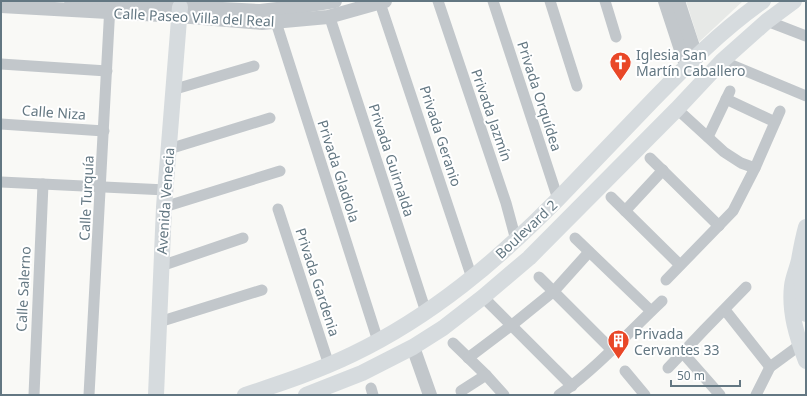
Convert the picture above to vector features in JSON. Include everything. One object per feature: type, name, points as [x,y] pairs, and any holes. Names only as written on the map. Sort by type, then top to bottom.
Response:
[{"type":"main road","name":"Boulevard 2","points":[[245,395],[295,379],[329,365],[378,341],[426,312],[472,278],[516,240],[558,199],[691,61],[728,28],[763,1]]},
{"type":"main road","name":"Boulevard 2","points":[[306,395],[322,392],[362,374],[413,347],[444,328],[483,297],[529,258],[677,109],[722,61],[768,21],[794,1]]},
{"type":"main road","name":"Avenida Venecia","points":[[156,395],[164,207],[179,12]]},
{"type":"main road","points":[[806,227],[792,288],[792,309],[800,345],[806,361]]},
{"type":"main road","points":[[798,262],[806,314]]},
{"type":"street","name":"Calle Paseo Villa del Real","points":[[71,1],[110,8]]},
{"type":"street","name":"Calle Paseo Villa del Real","points":[[265,13],[335,1]]},
{"type":"street","name":"Privada Jazmín","points":[[438,1],[506,203],[516,240]]},
{"type":"street","name":"Privada Orquídea","points":[[493,1],[558,199]]},
{"type":"street","points":[[550,1],[577,86]]},
{"type":"street","points":[[605,1],[616,37]]},
{"type":"street","points":[[665,1],[691,61]]},
{"type":"street","points":[[678,1],[691,61]]},
{"type":"street","name":"Calle Paseo Villa del Real","points":[[1,6],[46,5],[179,12],[265,13],[328,17],[383,2]]},
{"type":"street","name":"Privada Geranio","points":[[383,2],[472,278]]},
{"type":"street","name":"Calle Turquía","points":[[89,395],[110,8]]},
{"type":"street","name":"Privada Gladiola","points":[[265,13],[378,341]]},
{"type":"street","name":"Privada Guirnalda","points":[[328,17],[331,21],[426,312]]},
{"type":"street","points":[[768,21],[806,36]]},
{"type":"street","points":[[722,61],[806,96]]},
{"type":"street","points":[[1,64],[107,71]]},
{"type":"street","points":[[172,90],[254,66]]},
{"type":"street","points":[[708,137],[728,95],[775,122]]},
{"type":"street","points":[[677,109],[724,152],[755,168]]},
{"type":"street","points":[[666,280],[733,211],[755,168],[780,111]]},
{"type":"street","points":[[169,148],[270,118]]},
{"type":"street","name":"Calle Niza","points":[[1,124],[104,131]]},
{"type":"street","points":[[650,158],[719,226]]},
{"type":"street","points":[[625,211],[663,170]]},
{"type":"street","points":[[164,207],[280,171]]},
{"type":"street","points":[[1,182],[166,190]]},
{"type":"street","name":"Calle Salerno","points":[[34,395],[43,184]]},
{"type":"street","points":[[611,197],[680,265]]},
{"type":"street","name":"Privada Gardenia","points":[[278,209],[329,365]]},
{"type":"street","points":[[161,266],[243,238]]},
{"type":"street","points":[[575,238],[651,311]]},
{"type":"street","points":[[468,358],[554,291],[589,252]]},
{"type":"street","points":[[539,277],[612,350]]},
{"type":"street","points":[[668,368],[746,287]]},
{"type":"street","points":[[159,322],[262,290]]},
{"type":"street","points":[[483,297],[572,386]]},
{"type":"street","points":[[559,395],[572,386],[612,350],[662,301]]},
{"type":"street","points":[[725,310],[770,367]]},
{"type":"street","points":[[453,344],[486,375],[504,395]]},
{"type":"street","points":[[756,395],[770,367],[800,345]]},
{"type":"street","points":[[413,347],[430,395]]},
{"type":"street","points":[[684,353],[720,395]]},
{"type":"street","points":[[625,371],[643,394]]},
{"type":"street","points":[[461,391],[486,375]]},
{"type":"shaded area","points":[[686,1],[743,1],[699,42]]},
{"type":"place","name":"Iglesia San Martín Caballero","points":[[621,82]]},
{"type":"place","name":"Privada Cervantes 33","points":[[619,360]]}]
